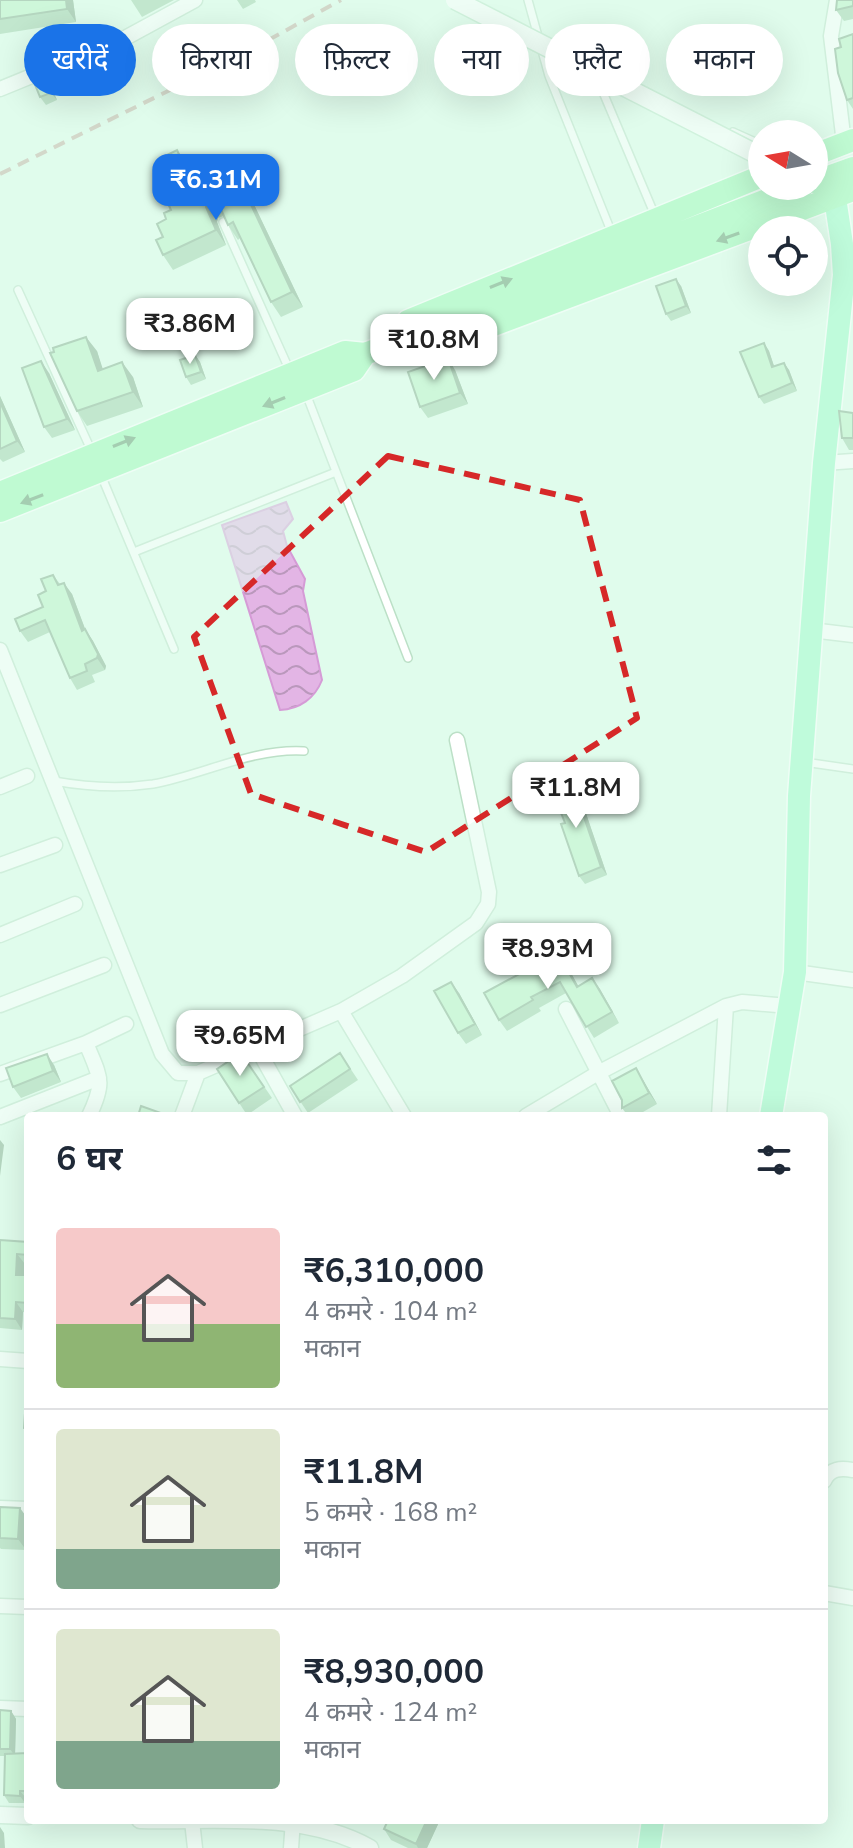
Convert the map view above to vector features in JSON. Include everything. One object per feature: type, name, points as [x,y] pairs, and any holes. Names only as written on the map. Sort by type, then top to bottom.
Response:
[{"type":"highway","points":[[828,149],[849,141]]},
{"type":"highway","points":[[828,177],[853,168]]},
{"type":"highway","points":[[387,346],[408,321],[748,182]]},
{"type":"highway","points":[[387,346],[419,353],[844,194]]},
{"type":"highway","points":[[0,493],[96,463],[298,382],[354,370],[365,354],[766,200]]},
{"type":"highway","points":[[0,511],[96,463]]},
{"type":"main road","points":[[455,0],[748,150]]},
{"type":"main road","points":[[772,1112],[795,972],[801,762],[824,463],[845,351],[844,194]]},
{"type":"main road","points":[[649,1848],[652,1824]]},
{"type":"street","points":[[0,89],[127,37],[195,0]]},
{"type":"street","points":[[837,0],[831,36],[849,141]]},
{"type":"street","points":[[824,463],[853,461]]},
{"type":"street","points":[[811,630],[853,635]]},
{"type":"street","points":[[0,650],[162,1054],[178,1073],[198,1073],[341,1011],[402,976],[483,915],[489,892],[457,740]]},
{"type":"street","points":[[0,787],[27,776]]},
{"type":"street","points":[[0,865],[55,845]]},
{"type":"street","points":[[0,935],[75,904]]},
{"type":"street","points":[[0,1005],[104,965]]},
{"type":"street","points":[[795,972],[853,980]]},
{"type":"street","points":[[533,1112],[598,1073],[726,1006],[742,1002],[789,1006]]},
{"type":"street","points":[[719,1112],[726,1006]]},
{"type":"street","points":[[566,1009],[619,1112]]},
{"type":"street","points":[[341,1011],[402,1112]]},
{"type":"street","points":[[0,1074],[86,1043],[126,1024]]},
{"type":"street","points":[[86,1043],[99,1078],[100,1094],[91,1112]]},
{"type":"street","points":[[257,1048],[293,1112]]},
{"type":"street","points":[[183,1112],[198,1073]]},
{"type":"street","points":[[0,1117],[99,1078]]},
{"type":"street","points":[[0,1359],[24,1361]]},
{"type":"street","points":[[828,1475],[838,1469],[853,1470]]},
{"type":"street","points":[[0,1508],[24,1509]]},
{"type":"street","points":[[828,1594],[853,1598]]},
{"type":"street","points":[[0,1606],[24,1607]]},
{"type":"street","points":[[0,1708],[24,1709]]},
{"type":"street","points":[[0,1815],[24,1816]]},
{"type":"street","points":[[192,1824],[195,1848]]},
{"type":"street","points":[[291,1848],[292,1824]]},
{"type":"street","points":[[300,1824],[339,1834],[370,1848]]},
{"type":"lane","points":[[528,0],[542,54],[614,238]]},
{"type":"lane","points":[[604,96],[656,220]]},
{"type":"lane","points":[[644,96],[748,139]]},
{"type":"lane","points":[[223,222],[298,382],[408,658]]},
{"type":"lane","points":[[18,290],[96,463],[174,649]]},
{"type":"lane","points":[[134,552],[336,472]]},
{"type":"lane","points":[[54,781],[91,787],[155,783],[277,751],[304,751]]},
{"type":"lane","points":[[801,762],[853,769]]},
{"type":"highlighted area","points":[[388,456],[580,500],[637,718],[426,852],[251,794],[194,637]]},
{"type":"water","points":[[286,502],[293,519],[283,531],[287,546],[305,579],[303,591],[322,680],[306,701],[280,710],[222,525]]},
{"type":"building","points":[[0,0],[66,0],[67,9],[0,19]]},
{"type":"building","points":[[837,0],[853,0],[853,6],[836,10]]},
{"type":"building","points":[[853,34],[853,98],[847,100],[838,73],[835,49],[841,47],[839,39]]},
{"type":"building","points":[[177,150],[198,197],[238,177],[292,292],[271,302],[233,222],[228,225],[214,201],[206,207],[216,230],[163,255],[156,240],[163,237],[157,224],[166,219],[164,213],[171,210],[156,177],[170,171],[163,157]]},
{"type":"building","points":[[676,279],[686,306],[666,314],[656,286]]},
{"type":"building","points":[[86,337],[98,371],[122,362],[133,392],[77,411],[50,353],[54,352],[53,348]]},
{"type":"building","points":[[764,343],[772,367],[784,363],[792,383],[759,397],[740,352]]},
{"type":"building","points":[[195,355],[201,372],[186,377],[180,360]]},
{"type":"building","points":[[448,358],[460,393],[420,407],[408,372]]},
{"type":"building","points":[[41,361],[67,419],[44,427],[22,368]]},
{"type":"building","points":[[0,402],[17,441],[0,449]]},
{"type":"building","points":[[839,411],[853,413],[853,438],[842,438]]},
{"type":"building","points":[[53,575],[58,585],[64,583],[82,631],[85,629],[98,654],[97,658],[85,664],[87,671],[70,678],[45,620],[20,631],[15,619],[43,607],[38,595],[46,591],[41,579]]},
{"type":"building","points":[[572,782],[601,867],[579,876],[561,824],[565,823],[552,790]]},
{"type":"building","points":[[558,953],[577,987],[592,978],[612,1012],[586,1027],[560,982],[531,997],[533,1000],[499,1020],[484,993]]},
{"type":"building","points":[[451,982],[475,1024],[458,1033],[434,991]]},
{"type":"building","points":[[241,1053],[264,1087],[239,1103],[217,1069]]},
{"type":"building","points":[[340,1053],[350,1069],[300,1102],[290,1086]]},
{"type":"building","points":[[47,1054],[53,1071],[13,1087],[6,1068]]},
{"type":"building","points":[[636,1068],[649,1093],[622,1108],[622,1100],[612,1081]]},
{"type":"building","points":[[141,1106],[158,1112],[139,1112]]},
{"type":"building","points":[[0,1240],[24,1242],[24,1255],[17,1254],[16,1275],[24,1275],[24,1303],[16,1302],[15,1319],[0,1318]]},
{"type":"building","points":[[0,1507],[20,1508],[18,1539],[0,1538]]},
{"type":"building","points":[[0,1710],[11,1711],[10,1749],[0,1749]]},
{"type":"building","points":[[24,1753],[24,1791],[20,1791],[20,1796],[4,1795],[5,1754]]},
{"type":"building","points":[[386,1824],[425,1824],[416,1844],[384,1829]]},
{"type":"railway","points":[[0,174],[245,53],[341,0]]}]
